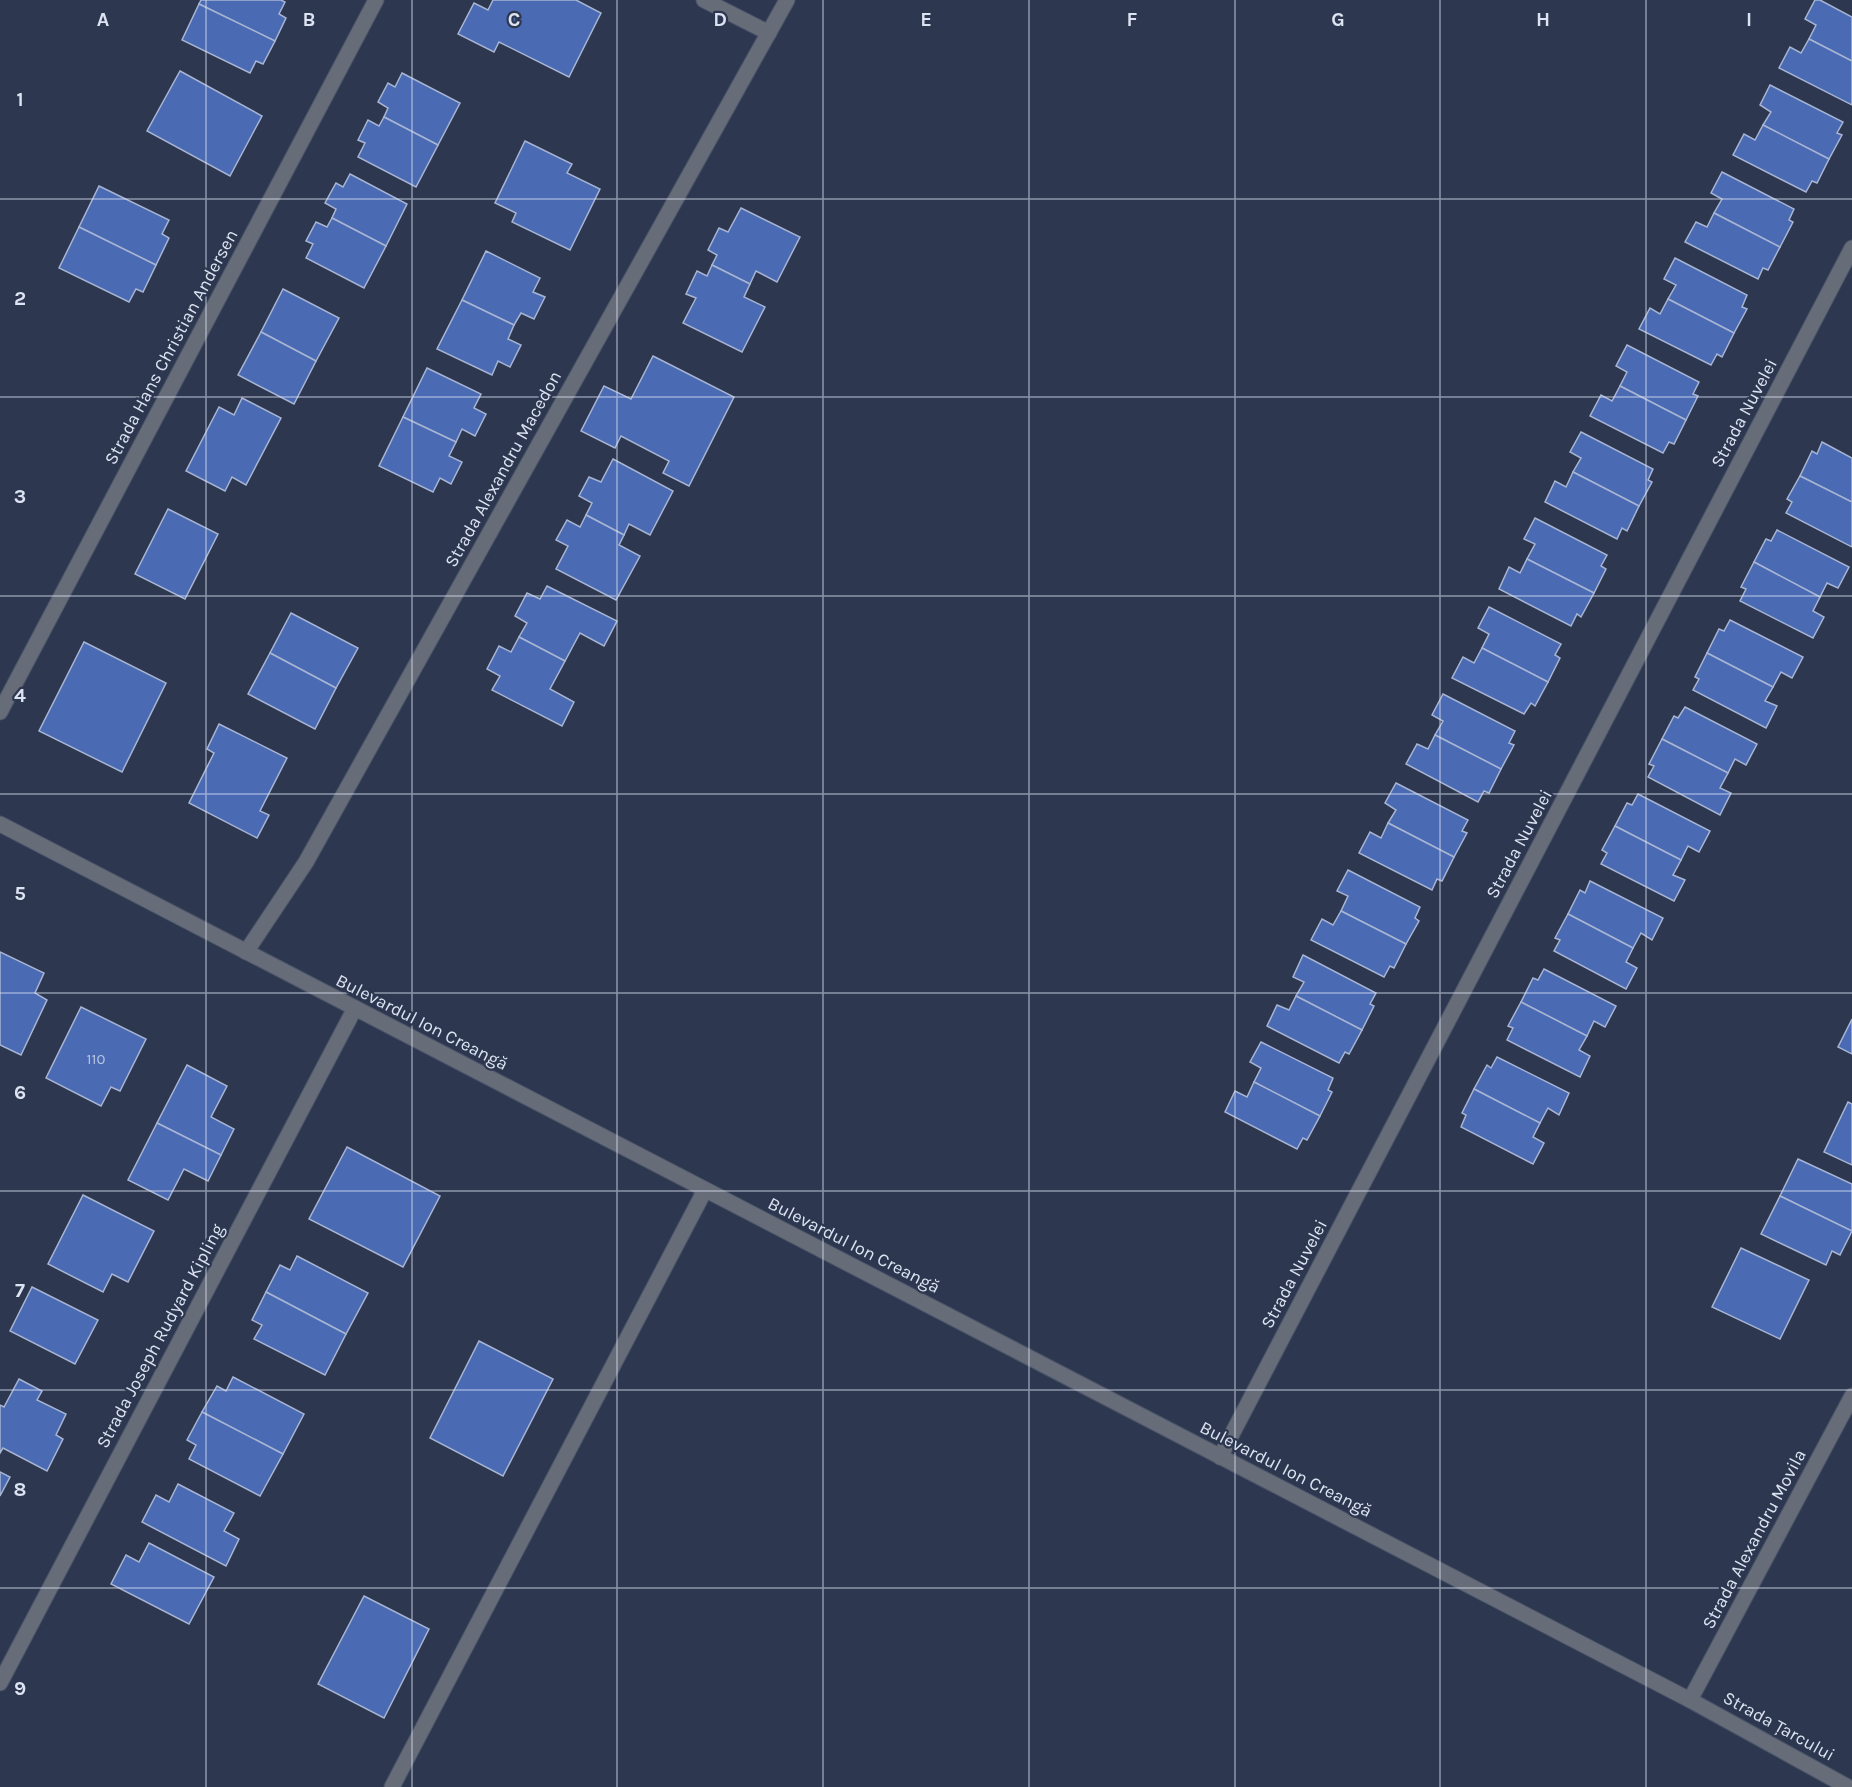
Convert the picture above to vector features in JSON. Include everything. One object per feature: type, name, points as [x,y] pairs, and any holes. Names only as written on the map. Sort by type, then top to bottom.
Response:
[{"type":"street","name":"Strada Hans Christian Andersen","points":[[0,712],[376,0]]},
{"type":"street","points":[[704,0],[769,33]]},
{"type":"street","name":"Strada Alexandru Macedon","points":[[246,952],[306,862],[787,0]]},
{"type":"street","name":"Strada Nuvelei","points":[[1220,1457],[1852,248]]},
{"type":"street","name":"Bulevardul Ion Creangă","points":[[0,824],[1690,1700]]},
{"type":"street","name":"Strada Joseph Rudyard Kipling","points":[[0,1683],[355,1008]]},
{"type":"street","points":[[392,1787],[705,1190]]},
{"type":"street","name":"Strada Alexandru Movila","points":[[1690,1700],[1852,1396]]},
{"type":"street","name":"Strada Țarcului","points":[[1690,1700],[1848,1787]]},
{"type":"building","points":[[201,0],[281,0],[285,2],[279,14],[286,18],[275,41],[199,4]]},
{"type":"building","points":[[493,0],[576,0],[601,13],[569,77],[499,42],[494,52],[458,34],[474,3],[488,10]]},
{"type":"building","points":[[1815,0],[1820,0],[1852,17],[1852,61],[1809,39],[1816,25],[1805,19]]},
{"type":"building","points":[[199,4],[275,41],[263,64],[256,61],[250,73],[182,40]]},
{"type":"building","points":[[1809,39],[1852,61],[1852,105],[1779,68],[1790,47],[1801,53]]},
{"type":"building","points":[[180,71],[262,116],[230,176],[147,131]]},
{"type":"building","points":[[402,73],[460,103],[438,145],[384,117],[388,108],[378,102],[388,83],[395,87]]},
{"type":"building","points":[[1770,85],[1843,122],[1837,133],[1842,135],[1829,159],[1763,125],[1771,112],[1760,105]]},
{"type":"building","points":[[384,117],[438,145],[416,187],[358,157],[365,143],[358,140],[368,120],[379,126]]},
{"type":"building","points":[[1763,125],[1829,159],[1817,183],[1812,181],[1806,192],[1733,155],[1744,134],[1755,140]]},
{"type":"building","points":[[525,141],[572,164],[567,173],[600,189],[570,250],[512,222],[516,213],[495,203]]},
{"type":"building","points":[[1722,172],[1794,209],[1789,220],[1793,222],[1780,247],[1714,213],[1722,199],[1711,193]]},
{"type":"building","points":[[350,174],[407,204],[386,246],[332,218],[336,209],[325,203],[336,183],[343,187]]},
{"type":"building","points":[[99,186],[169,220],[162,234],[169,238],[156,265],[79,227]]},
{"type":"building","points":[[741,208],[800,237],[777,282],[756,271],[750,284],[712,265],[717,255],[708,250],[719,228],[728,232]]},
{"type":"building","points":[[1714,213],[1780,247],[1768,270],[1763,268],[1758,279],[1685,242],[1696,222],[1707,227]]},
{"type":"building","points":[[332,218],[386,246],[364,288],[306,258],[313,244],[306,241],[316,222],[327,227]]},
{"type":"building","points":[[79,227],[156,265],[143,292],[136,289],[129,302],[59,268]]},
{"type":"building","points":[[486,251],[540,278],[533,292],[545,297],[534,319],[521,313],[514,325],[462,300]]},
{"type":"building","points":[[1675,258],[1747,295],[1742,307],[1747,309],[1734,333],[1668,299],[1676,285],[1664,279]]},
{"type":"building","points":[[712,265],[750,284],[744,297],[765,307],[742,352],[683,323],[696,298],[686,294],[697,271],[707,276]]},
{"type":"building","points":[[283,289],[339,318],[316,361],[261,332]]},
{"type":"building","points":[[1668,299],[1734,333],[1722,357],[1717,354],[1711,365],[1639,329],[1650,308],[1660,314]]},
{"type":"building","points":[[462,300],[514,325],[508,339],[521,345],[510,367],[498,361],[492,375],[437,349]]},
{"type":"building","points":[[261,332],[316,361],[294,404],[238,375]]},
{"type":"building","points":[[1627,345],[1699,382],[1693,394],[1698,396],[1686,420],[1620,386],[1627,372],[1616,366]]},
{"type":"building","points":[[653,356],[734,397],[689,486],[663,473],[669,461],[621,436],[615,448],[581,431],[604,386],[631,399]]},
{"type":"building","points":[[427,368],[481,394],[474,408],[486,414],[475,436],[462,429],[456,442],[403,417]]},
{"type":"building","points":[[1620,386],[1686,420],[1674,444],[1669,442],[1663,453],[1590,416],[1601,395],[1612,401]]},
{"type":"building","points":[[242,398],[281,418],[246,485],[232,477],[225,491],[186,471],[219,407],[234,415]]},
{"type":"building","points":[[403,417],[456,442],[449,456],[462,462],[451,484],[440,478],[433,492],[379,466]]},
{"type":"building","points":[[1581,432],[1653,469],[1648,480],[1652,482],[1639,506],[1573,472],[1581,458],[1570,452]]},
{"type":"building","points":[[1822,442],[1852,458],[1852,502],[1800,476],[1812,451],[1817,454]]},
{"type":"building","points":[[613,459],[673,491],[650,535],[629,524],[624,535],[586,515],[592,503],[579,496],[589,477],[601,482]]},
{"type":"building","points":[[1573,472],[1639,506],[1627,531],[1622,528],[1617,539],[1545,502],[1555,481],[1566,487]]},
{"type":"building","points":[[1800,476],[1852,502],[1852,547],[1786,513],[1792,502],[1787,499]]},
{"type":"building","points":[[168,509],[218,534],[185,599],[135,574]]},
{"type":"building","points":[[586,515],[624,535],[619,545],[640,556],[616,600],[556,569],[568,546],[556,540],[567,520],[580,527]]},
{"type":"building","points":[[1535,518],[1607,555],[1601,566],[1606,569],[1594,593],[1527,559],[1535,544],[1524,539]]},
{"type":"building","points":[[1777,530],[1849,567],[1838,588],[1827,583],[1820,597],[1754,562],[1766,539],[1771,541]]},
{"type":"building","points":[[1527,559],[1594,593],[1581,617],[1577,614],[1571,626],[1499,589],[1509,567],[1520,573]]},
{"type":"building","points":[[1754,562],[1820,597],[1813,611],[1824,617],[1813,638],[1740,601],[1746,589],[1741,587]]},
{"type":"building","points":[[547,586],[617,621],[604,646],[580,633],[565,661],[519,637],[527,623],[515,616],[527,593],[540,599]]},
{"type":"building","points":[[1489,607],[1561,644],[1555,655],[1560,658],[1548,682],[1482,648],[1489,634],[1478,628]]},
{"type":"building","points":[[291,613],[358,648],[336,688],[270,653]]},
{"type":"building","points":[[1730,620],[1803,657],[1792,678],[1781,672],[1773,687],[1707,653],[1719,629],[1724,631]]},
{"type":"building","points":[[519,637],[565,661],[550,689],[574,702],[562,726],[492,690],[500,676],[487,669],[499,646],[511,652]]},
{"type":"building","points":[[84,642],[166,683],[122,772],[39,731]]},
{"type":"building","points":[[1482,648],[1548,682],[1535,706],[1531,703],[1524,714],[1452,678],[1463,657],[1474,663]]},
{"type":"building","points":[[270,653],[336,688],[315,729],[248,694]]},
{"type":"building","points":[[1707,653],[1773,687],[1765,701],[1777,706],[1766,728],[1693,690],[1699,679],[1695,677]]},
{"type":"building","points":[[1443,694],[1515,731],[1509,743],[1514,745],[1501,769],[1435,735],[1443,721],[1432,715]]},
{"type":"building","points":[[1685,707],[1757,744],[1746,765],[1735,759],[1728,773],[1662,739],[1674,716],[1678,718]]},
{"type":"building","points":[[219,724],[287,758],[260,811],[269,815],[257,838],[189,803],[214,753],[207,749]]},
{"type":"building","points":[[1435,735],[1501,769],[1489,793],[1484,791],[1478,802],[1406,764],[1417,744],[1428,749]]},
{"type":"building","points":[[1662,739],[1728,773],[1720,788],[1731,793],[1720,815],[1648,777],[1654,766],[1649,764]]},
{"type":"building","points":[[1396,783],[1468,820],[1462,831],[1467,833],[1454,857],[1388,823],[1396,810],[1385,803]]},
{"type":"building","points":[[1638,794],[1710,831],[1699,852],[1688,846],[1681,860],[1615,826],[1627,803],[1632,805]]},
{"type":"building","points":[[1388,823],[1454,857],[1442,881],[1437,879],[1432,890],[1359,853],[1370,832],[1381,838]]},
{"type":"building","points":[[1615,826],[1681,860],[1673,875],[1685,880],[1674,901],[1601,864],[1607,853],[1602,850]]},
{"type":"building","points":[[1348,870],[1420,907],[1415,918],[1419,921],[1406,944],[1341,911],[1348,896],[1337,891]]},
{"type":"building","points":[[1590,881],[1663,918],[1652,940],[1641,933],[1633,948],[1568,914],[1580,890],[1585,893]]},
{"type":"building","points":[[1341,911],[1406,944],[1394,968],[1390,966],[1384,977],[1311,940],[1322,919],[1333,925]]},
{"type":"building","points":[[1568,914],[1633,948],[1626,962],[1637,968],[1626,989],[1554,951],[1560,940],[1555,938]]},
{"type":"building","points":[[0,952],[44,973],[35,993],[47,1000],[21,1055],[0,1045]]},
{"type":"building","points":[[1303,955],[1376,993],[1370,1004],[1374,1006],[1362,1030],[1296,996],[1304,982],[1293,977]]},
{"type":"building","points":[[1544,969],[1616,1006],[1605,1027],[1594,1021],[1587,1036],[1521,1002],[1533,978],[1538,980]]},
{"type":"building","points":[[1296,996],[1362,1030],[1349,1054],[1345,1052],[1339,1063],[1267,1026],[1277,1005],[1289,1010]]},
{"type":"building","points":[[1521,1002],[1587,1036],[1579,1050],[1590,1056],[1580,1077],[1507,1040],[1513,1028],[1508,1026]]},
{"type":"building","points":[[81,1007],[146,1039],[120,1091],[111,1087],[101,1106],[46,1078]]},
{"type":"building","points":[[1852,1019],[1852,1054],[1838,1047]]},
{"type":"building","points":[[1261,1042],[1333,1078],[1328,1090],[1332,1092],[1320,1116],[1254,1082],[1261,1068],[1250,1062]]},
{"type":"building","points":[[1497,1057],[1569,1093],[1559,1115],[1548,1108],[1540,1123],[1474,1089],[1487,1065],[1491,1068]]},
{"type":"building","points":[[187,1065],[227,1086],[211,1117],[234,1129],[221,1155],[157,1123]]},
{"type":"building","points":[[1254,1082],[1320,1116],[1307,1140],[1303,1138],[1297,1149],[1225,1112],[1235,1091],[1247,1097]]},
{"type":"building","points":[[1474,1089],[1540,1123],[1533,1137],[1544,1143],[1533,1164],[1461,1127],[1466,1115],[1462,1113]]},
{"type":"building","points":[[1848,1102],[1852,1104],[1852,1165],[1824,1152]]},
{"type":"building","points":[[157,1123],[221,1155],[208,1181],[184,1169],[168,1200],[128,1180]]},
{"type":"building","points":[[347,1147],[440,1196],[403,1267],[309,1219]]},
{"type":"building","points":[[1798,1159],[1852,1184],[1852,1231],[1780,1196]]},
{"type":"building","points":[[83,1195],[154,1231],[128,1282],[112,1274],[103,1292],[48,1264]]},
{"type":"building","points":[[1780,1196],[1852,1231],[1840,1255],[1832,1251],[1826,1265],[1761,1234]]},
{"type":"building","points":[[1741,1248],[1809,1280],[1780,1339],[1712,1307]]},
{"type":"building","points":[[297,1256],[368,1293],[346,1334],[266,1292],[280,1265],[290,1270]]},
{"type":"building","points":[[32,1287],[98,1320],[75,1364],[10,1331]]},
{"type":"building","points":[[266,1292],[346,1334],[325,1375],[254,1339],[262,1325],[252,1320]]},
{"type":"building","points":[[479,1341],[553,1379],[503,1476],[430,1438]]},
{"type":"building","points":[[233,1377],[304,1414],[283,1454],[202,1412],[217,1386],[226,1391]]},
{"type":"building","points":[[19,1379],[42,1391],[37,1400],[66,1414],[56,1435],[63,1439],[47,1471],[3,1448],[0,1453],[0,1405],[4,1407]]},
{"type":"building","points":[[202,1412],[283,1454],[260,1496],[189,1459],[196,1445],[187,1440]]},
{"type":"building","points":[[0,1472],[10,1477],[0,1496]]},
{"type":"building","points":[[178,1484],[234,1513],[224,1531],[239,1539],[226,1566],[142,1522],[156,1495],[169,1502]]},
{"type":"building","points":[[149,1543],[214,1577],[189,1624],[111,1584],[126,1555],[139,1562]]},
{"type":"building","points":[[364,1596],[429,1629],[384,1718],[318,1684]]}]
